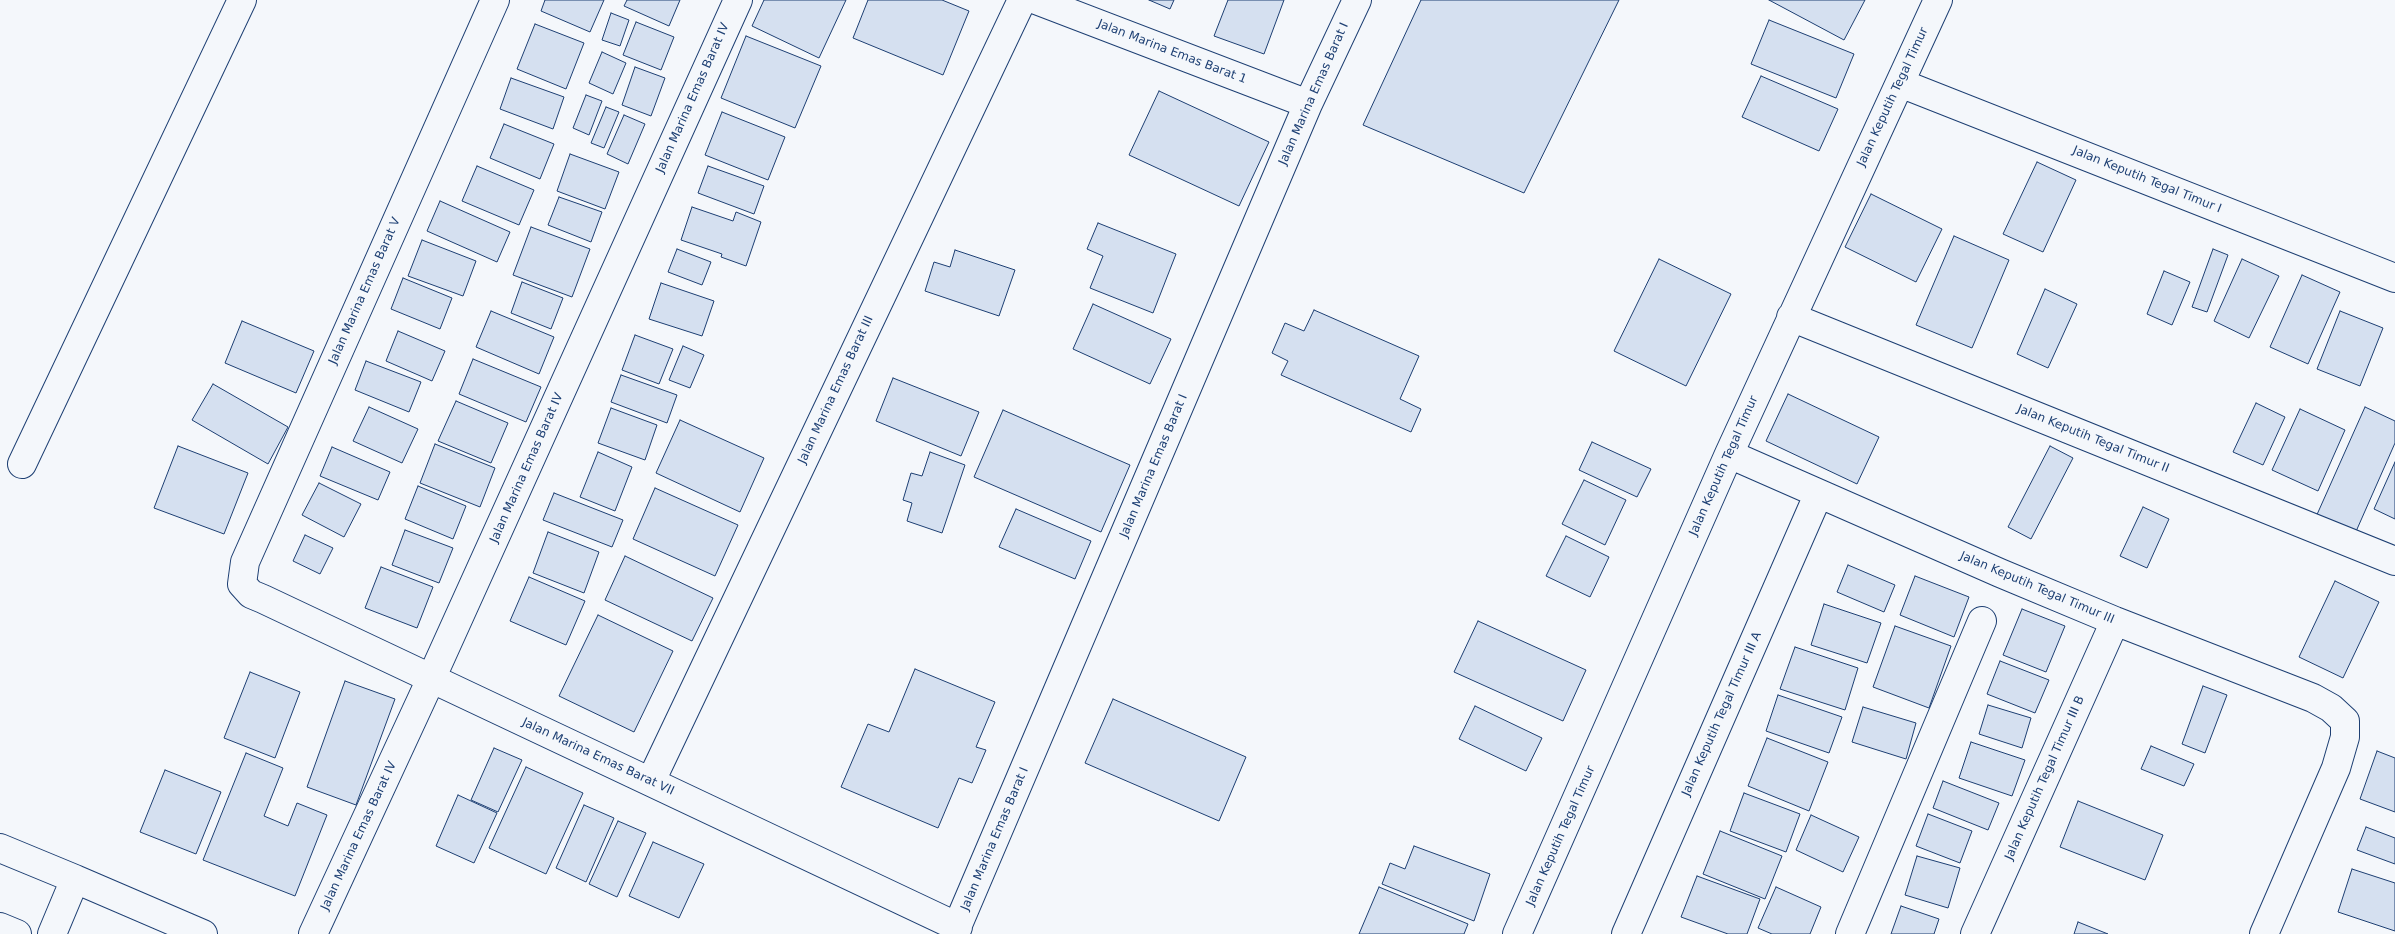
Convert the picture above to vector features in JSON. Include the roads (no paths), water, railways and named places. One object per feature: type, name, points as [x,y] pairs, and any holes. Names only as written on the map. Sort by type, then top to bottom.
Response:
[{"type":"street","points":[[22,464],[242,0]]},
{"type":"street","name":"Jalan Marina Emas Barat V","points":[[242,584],[245,562],[495,0]]},
{"type":"street","name":"Jalan Marina Emas Barat IV","points":[[313,934],[431,680],[738,0]]},
{"type":"street","name":"Jalan Marina Emas Barat III","points":[[651,781],[1022,0]]},
{"type":"street","name":"Jalan Marina Emas Barat 1","points":[[1036,0],[1308,104]]},
{"type":"street","name":"Jalan Marina Emas Barat I","points":[[956,931],[1308,104],[1356,0]]},
{"type":"street","name":"Jalan Keputih Tegal Timur","points":[[1517,934],[1729,454],[1938,0]]},
{"type":"street","name":"Jalan Keputih Tegal Timur I","points":[[1900,83],[2395,278]]},
{"type":"street","name":"Jalan Keputih Tegal Timur II","points":[[1791,318],[2395,561]]},
{"type":"street","name":"Jalan Keputih Tegal Timur III","points":[[1729,454],[1818,495],[2115,621],[2313,698],[2332,708],[2345,721],[2345,737],[2336,768],[2264,934]]},
{"type":"street","name":"Jalan Keputih Tegal Timur III A","points":[[1626,934],[1818,495]]},
{"type":"street","name":"Jalan Marina Emas Barat VII","points":[[242,584],[251,594],[431,680],[651,781],[956,931]]},
{"type":"street","name":"Jalan Keputih Tegal Timur III B","points":[[1975,934],[2115,621]]},
{"type":"street","points":[[1850,934],[1982,622]]},
{"type":"street","points":[[0,848],[203,934]]},
{"type":"street","points":[[52,934],[74,879]]},
{"type":"street","points":[[0,927],[17,934]]}]
